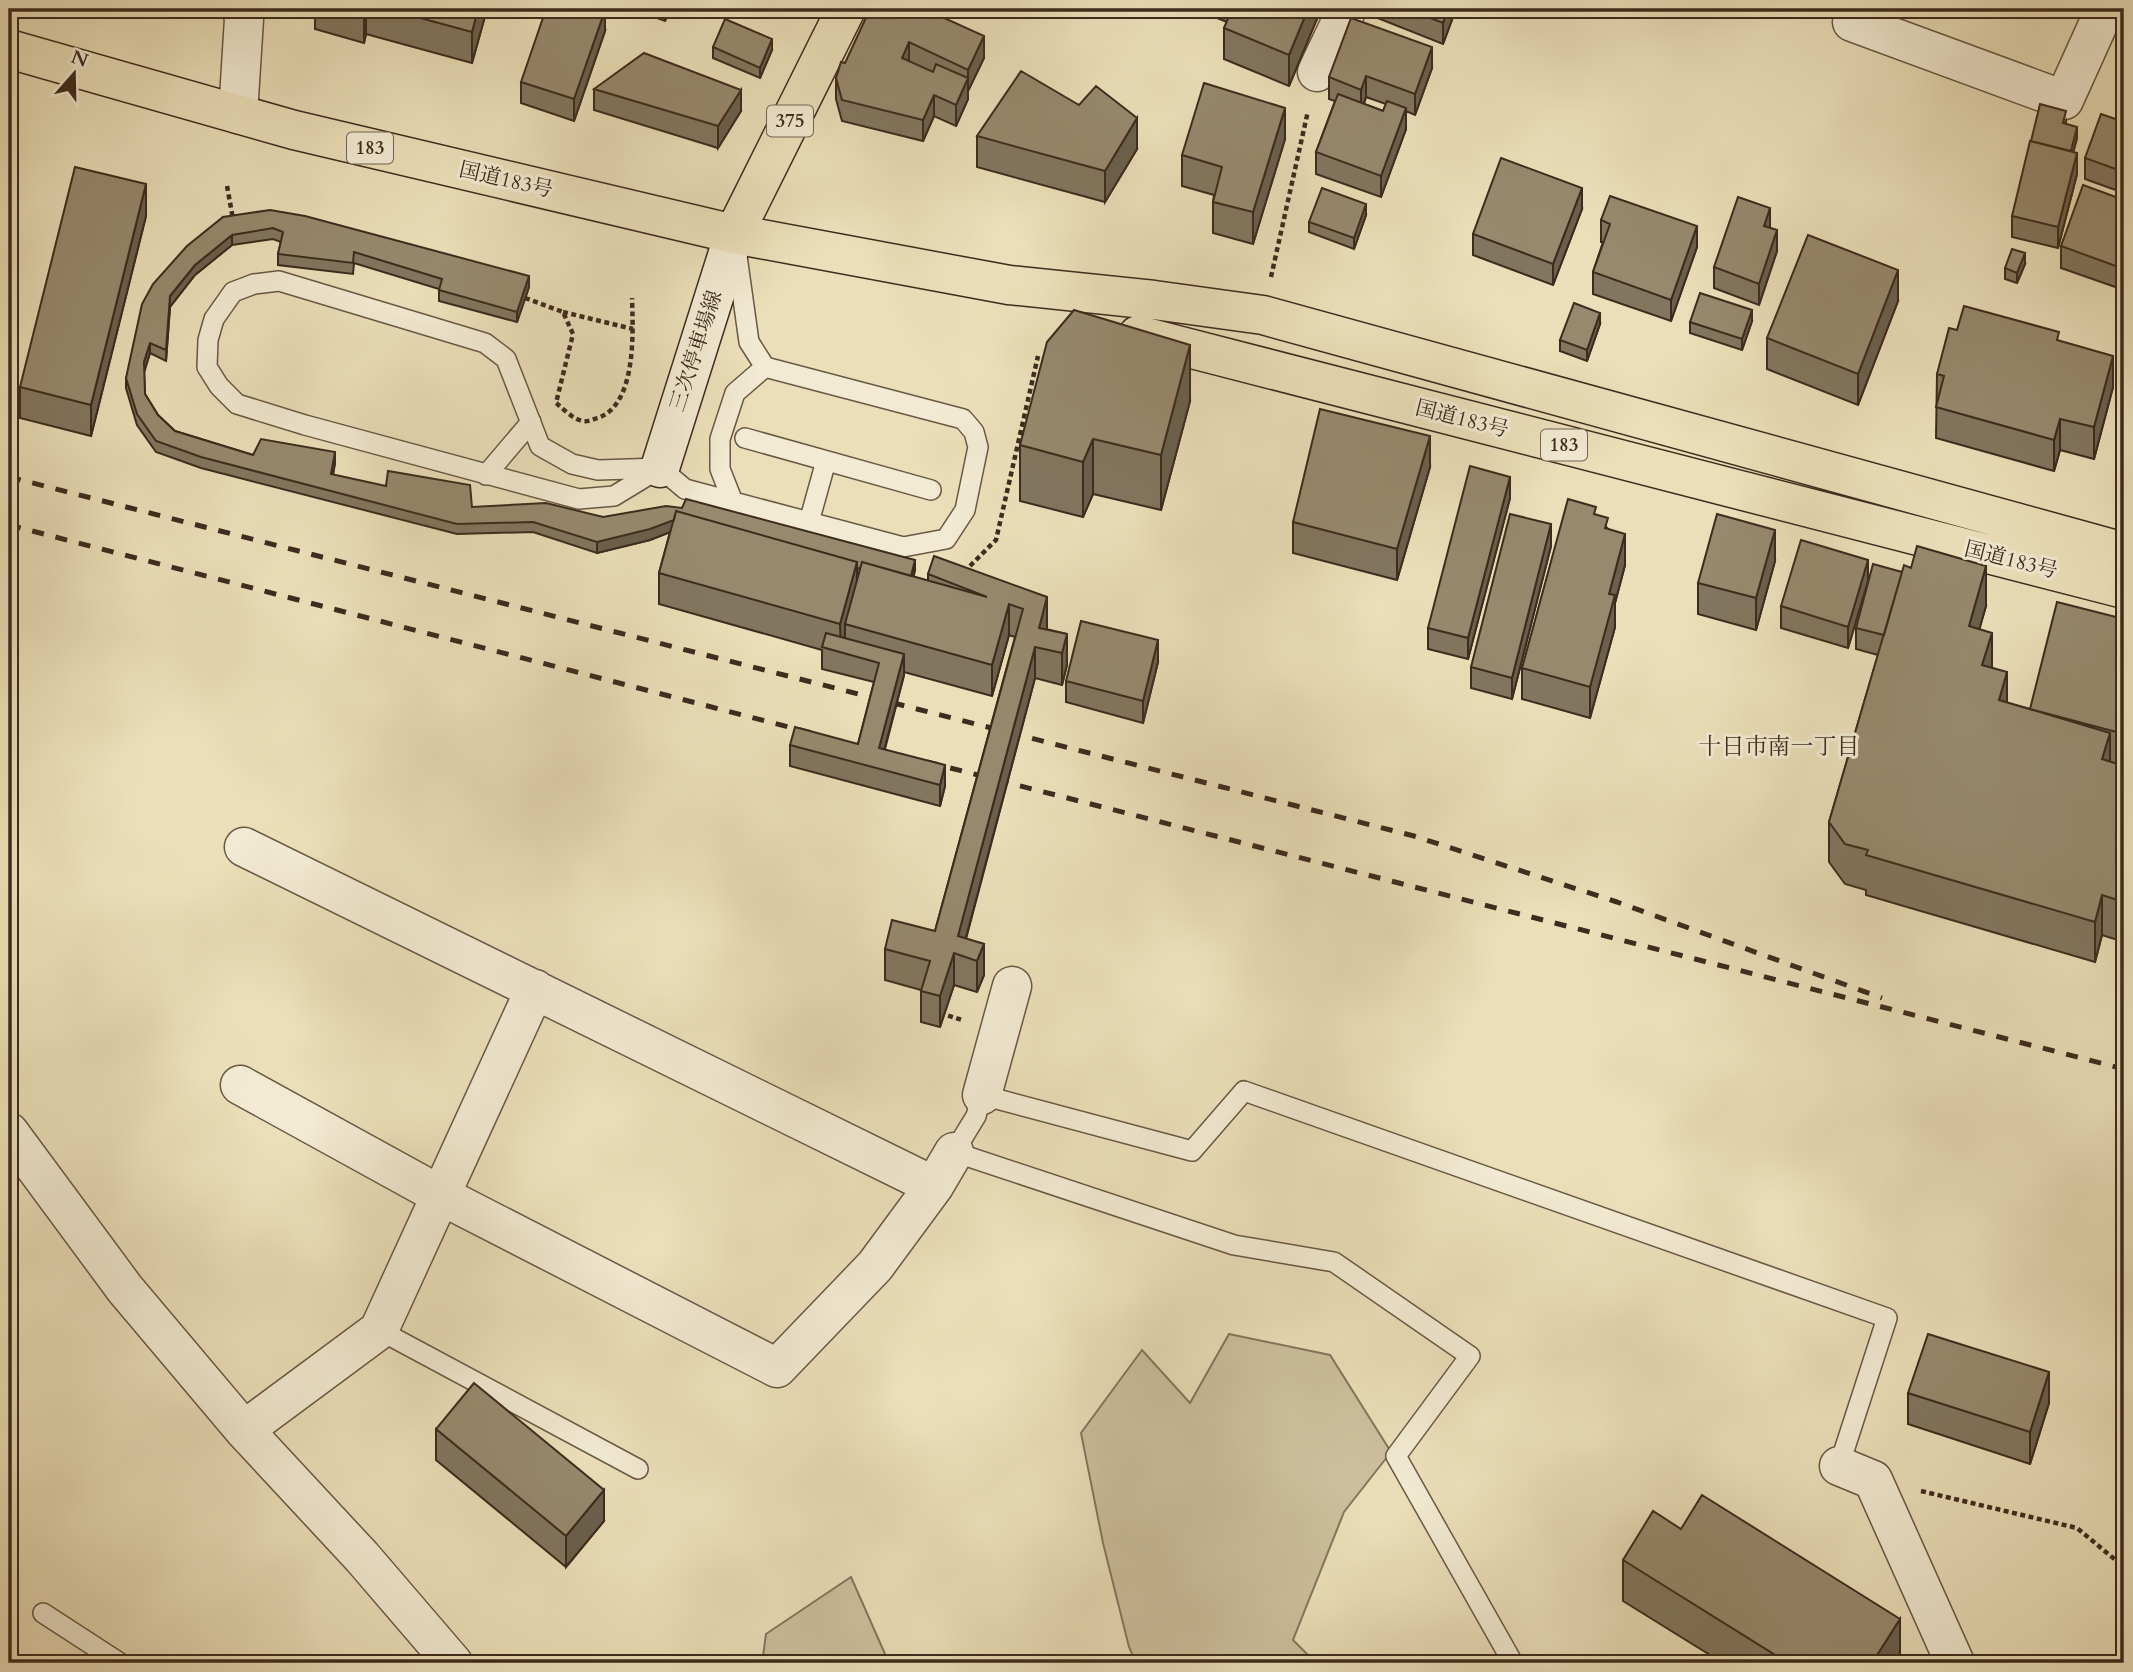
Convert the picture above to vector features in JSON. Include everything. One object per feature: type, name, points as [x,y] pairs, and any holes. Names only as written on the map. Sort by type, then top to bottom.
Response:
[{"type":"highway","name":"375","points":[[734,234],[846,9]]},
{"type":"highway","name":"国道183号","points":[[9,49],[294,130],[734,234],[1009,285],[1154,300],[1263,315],[2124,552]]},
{"type":"highway","name":"国道183号","points":[[1009,285],[1126,332],[2124,589]]},
{"type":"street","points":[[238,114],[244,19],[242,9]]},
{"type":"street","points":[[1317,72],[1347,9]]},
{"type":"street","points":[[1852,22],[2064,100],[2105,9]]},
{"type":"street","name":"三次停車場線","points":[[660,468],[734,234]]},
{"type":"street","points":[[244,847],[934,1186]]},
{"type":"street","points":[[982,1095],[1012,986]]},
{"type":"street","points":[[244,1430],[379,1330],[536,989]]},
{"type":"street","points":[[240,1085],[440,1195],[777,1368],[875,1266],[934,1186],[954,1152]]},
{"type":"street","points":[[9,1132],[125,1289],[244,1430],[362,1557],[453,1663]]},
{"type":"street","points":[[1856,1473],[1955,1663]]},
{"type":"lane","points":[[660,468],[614,496],[579,499],[304,425],[237,404],[219,386],[207,367],[208,340],[214,319],[233,292],[254,284],[279,281],[485,343],[506,359],[540,446],[572,464],[598,470],[660,468],[685,489],[903,547],[946,539],[965,510],[978,447],[974,432],[963,419],[765,367],[749,342],[734,234]]},
{"type":"lane","points":[[733,502],[720,469],[720,439],[734,393],[765,367]]},
{"type":"lane","points":[[486,475],[531,422]]},
{"type":"lane","points":[[745,438],[931,490]]},
{"type":"lane","points":[[809,522],[826,461]]},
{"type":"lane","points":[[1513,1663],[1396,1456],[1470,1356],[1334,1262],[1234,1245],[954,1152],[976,1116],[982,1095],[1192,1152],[1244,1091],[1887,1318],[1856,1473]]},
{"type":"lane","points":[[379,1330],[638,1469]]},
{"type":"lane","points":[[43,1613],[120,1663]]},
{"type":"path","points":[[1263,315],[1317,72]]},
{"type":"path","points":[[227,186],[234,227]]},
{"type":"path","points":[[526,298],[563,312],[633,329]]},
{"type":"path","points":[[563,312],[573,334],[556,403],[575,418],[585,422],[606,415],[619,401],[632,356],[632,298]]},
{"type":"path","points":[[1856,1473],[2077,1528],[2124,1567]]},
{"type":"shaded area","points":[[1229,1334],[1330,1355],[1391,1452],[1344,1512],[1293,1640],[1316,1663],[1136,1663],[1129,1647],[1103,1543],[1081,1433],[1142,1350],[1190,1403]]},
{"type":"shaded area","points":[[851,1577],[889,1663],[762,1663],[766,1634]]},
{"type":"building","points":[[387,9],[478,9],[472,32]]},
{"type":"building","points":[[546,9],[605,10],[574,99],[521,82]]},
{"type":"building","points":[[870,9],[934,9],[933,13],[984,36],[968,70],[909,42],[902,58],[933,72],[936,64],[968,78],[956,105],[934,95],[923,120],[842,100],[836,78],[841,62],[845,63]]},
{"type":"building","points":[[1232,9],[1308,9],[1289,55],[1224,28]]},
{"type":"building","points":[[1407,9],[1448,9],[1443,23]]},
{"type":"building","points":[[1351,18],[1432,47],[1415,94],[1366,76],[1361,90],[1329,77]]},
{"type":"building","points":[[725,19],[772,39],[760,68],[713,47]]},
{"type":"building","points":[[644,53],[741,90],[718,126],[594,89]]},
{"type":"building","points":[[1021,71],[1079,105],[1096,86],[1137,118],[1105,171],[977,136]]},
{"type":"building","points":[[1204,83],[1285,108],[1253,212],[1213,202],[1222,167],[1182,155]]},
{"type":"building","points":[[1338,94],[1383,111],[1387,101],[1406,108],[1381,176],[1316,152]]},
{"type":"building","points":[[2040,104],[2066,111],[2063,123],[2077,127],[2071,151],[2031,141]]},
{"type":"building","points":[[2101,114],[2124,122],[2124,172],[2085,158]]},
{"type":"building","points":[[2030,141],[2077,153],[2058,227],[2012,216]]},
{"type":"building","points":[[1501,158],[1582,188],[1553,264],[1473,234]]},
{"type":"building","points":[[75,167],[146,184],[91,405],[20,387]]},
{"type":"building","points":[[2083,185],[2124,200],[2124,269],[2061,246]]},
{"type":"building","points":[[1322,188],[1366,204],[1354,238],[1309,222]]},
{"type":"building","points":[[1610,196],[1697,226],[1671,300],[1593,272],[1610,224],[1601,220]]},
{"type":"building","points":[[1738,197],[1770,208],[1764,226],[1777,230],[1759,284],[1714,267]]},
{"type":"building","points":[[270,210],[305,216],[529,276],[517,312],[439,290],[442,279],[354,252],[353,263],[278,254],[283,232],[273,228],[232,235],[195,265],[170,296],[166,350],[150,343],[144,362],[145,394],[158,415],[175,431],[253,455],[261,439],[335,452],[331,474],[386,486],[388,471],[470,485],[472,507],[546,503],[603,517],[666,506],[682,508],[686,499],[915,560],[911,576],[862,562],[860,569],[857,568],[857,562],[676,511],[674,520],[597,542],[533,522],[457,524],[201,457],[156,441],[137,414],[126,378],[142,304],[153,284],[187,246],[223,217]]},
{"type":"building","points":[[1808,235],[1898,270],[1858,374],[1767,338]]},
{"type":"building","points":[[2012,249],[2025,253],[2017,273],[2005,268]]},
{"type":"building","points":[[1700,293],[1752,310],[1742,339],[1690,322]]},
{"type":"building","points":[[1574,303],[1600,313],[1587,350],[1560,340]]},
{"type":"building","points":[[1964,306],[2059,332],[2057,340],[2113,356],[2094,427],[2060,419],[2054,440],[1936,407],[1944,376],[1937,374],[1949,328],[1957,330]]},
{"type":"building","points":[[1074,310],[1190,345],[1161,455],[1093,439],[1083,462],[1020,445],[1047,342]]},
{"type":"building","points":[[1320,409],[1430,436],[1397,549],[1293,522]]},
{"type":"building","points":[[1470,466],[1510,477],[1468,638],[1428,628]]},
{"type":"building","points":[[1568,499],[1596,507],[1594,514],[1608,518],[1605,528],[1625,534],[1609,594],[1615,595],[1590,687],[1522,668]]},
{"type":"building","points":[[676,511],[857,562],[840,624],[659,573]]},
{"type":"building","points":[[1510,514],[1551,524],[1512,678],[1471,667]]},
{"type":"building","points":[[1717,514],[1775,530],[1756,598],[1698,583]]},
{"type":"building","points":[[1801,540],[1868,560],[1848,627],[1781,606]]},
{"type":"building","points":[[1917,546],[1986,566],[1969,626],[1992,633],[1982,665],[2007,672],[1999,700],[2110,733],[2102,759],[2124,766],[2124,902],[2102,895],[2095,922],[1866,855],[1868,850],[1845,844],[1829,822],[1904,565],[1911,568]]},
{"type":"building","points":[[934,556],[1047,597],[1039,628],[1067,634],[1062,653],[1035,647],[958,936],[984,944],[977,961],[954,953],[940,996],[921,991],[930,961],[885,949],[892,920],[935,931],[1023,609],[1009,604],[992,665],[845,624],[862,562],[987,597],[928,574]]},
{"type":"building","points":[[1873,564],[1902,572],[1884,635],[1856,628]]},
{"type":"building","points":[[2057,602],[2124,619],[2124,734],[2030,709]]},
{"type":"building","points":[[1081,621],[1158,640],[1143,701],[1066,681]]},
{"type":"building","points":[[826,633],[904,654],[879,748],[945,765],[940,785],[790,745],[795,727],[858,744],[879,663],[822,647]]},
{"type":"building","points":[[1928,1334],[2049,1372],[2030,1432],[1908,1393]]},
{"type":"building","points":[[474,1383],[604,1490],[566,1536],[436,1429]]},
{"type":"building","points":[[1702,1495],[1900,1619],[1872,1663],[1788,1663],[1623,1560],[1653,1511],[1681,1529]]},
{"type":"railway","points":[[9,477],[1414,836],[1617,902],[1882,998]]},
{"type":"railway","points":[[9,525],[812,733]]},
{"type":"railway","points":[[927,762],[2124,1069]]},
{"type":"district","name":"十日市南一丁目","points":[[1779,746]]}]
